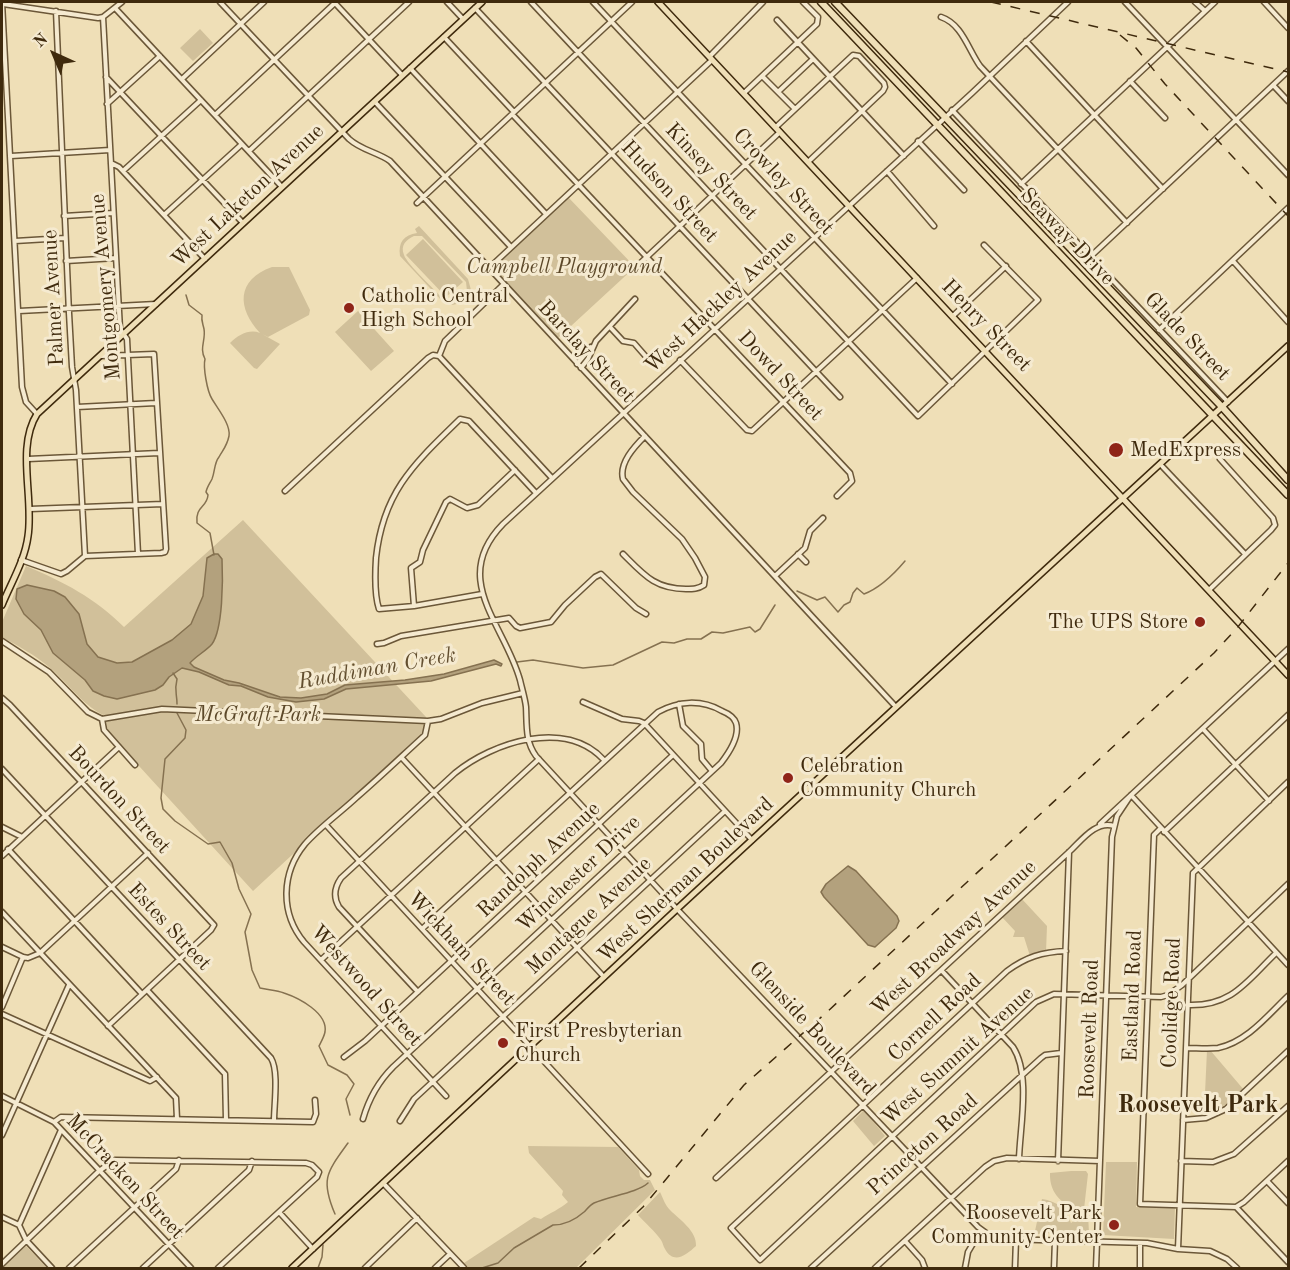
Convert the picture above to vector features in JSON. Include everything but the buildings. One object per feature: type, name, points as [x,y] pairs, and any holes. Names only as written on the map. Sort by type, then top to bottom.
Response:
[{"type":"highway","name":"Seaway Drive","points":[[821,2],[1288,495]]},
{"type":"highway","name":"Seaway Drive","points":[[835,2],[1221,406],[1288,480]]},
{"type":"highway","points":[[889,73],[890,68],[894,67],[942,114]]},
{"type":"highway","points":[[942,130],[951,135],[982,168],[989,168],[989,163]]},
{"type":"highway","points":[[1165,365],[1165,360],[1171,358],[1212,401],[1221,406]]},
{"type":"highway","points":[[1219,422],[1225,424],[1265,465],[1269,463],[1268,458]]},
{"type":"main road","name":"West Laketon Avenue","points":[[37,414],[482,2]]},
{"type":"main road","name":"Henry Street","points":[[658,2],[954,315],[1288,675]]},
{"type":"main road","name":"West Sherman Boulevard","points":[[292,1269],[677,909],[1288,346]]},
{"type":"main road","points":[[2,605],[28,537],[30,509],[28,433],[37,414]]},
{"type":"street","points":[[37,414],[24,397],[11,156],[4,82],[2,3],[98,18],[103,17],[122,2]]},
{"type":"street","name":"Barclay Street","points":[[220,2],[342,132],[359,147],[390,161],[897,708]]},
{"type":"street","points":[[182,79],[264,2]]},
{"type":"street","points":[[215,115],[335,2],[402,75]]},
{"type":"street","points":[[249,151],[408,2]]},
{"type":"street","points":[[447,2],[463,19]]},
{"type":"street","name":"Kinsey Street","points":[[531,2],[918,416],[952,384]]},
{"type":"street","name":"Crowley Street","points":[[593,2],[952,384]]},
{"type":"street","points":[[417,203],[632,2]]},
{"type":"street","points":[[488,269],[678,92],[763,2]]},
{"type":"street","points":[[744,93],[819,21],[803,2]]},
{"type":"street","name":"West Hackley Avenue","points":[[523,693],[513,661],[482,594],[480,568],[486,547],[499,528],[904,156],[936,124],[942,114],[952,110],[1068,2]]},
{"type":"street","points":[[1125,2],[1288,175]]},
{"type":"street","points":[[1195,2],[1205,11]]},
{"type":"street","points":[[1021,184],[1215,2]]},
{"type":"street","points":[[1264,2],[1288,28]]},
{"type":"street","points":[[115,8],[282,187]]},
{"type":"street","name":"Hudson Street","points":[[475,8],[840,397]]},
{"type":"street","name":"Palmer Avenue","points":[[56,11],[66,261],[85,556]]},
{"type":"street","name":"Montgomery Avenue","points":[[103,17],[118,305],[120,329],[127,339],[138,554]]},
{"type":"street","points":[[941,17],[947,19],[963,35],[976,61],[1127,223]]},
{"type":"street","points":[[777,20],[904,156]]},
{"type":"street","name":"Dowd Street","points":[[444,37],[852,476],[852,481],[837,496]]},
{"type":"street","points":[[1026,41],[1163,189]]},
{"type":"street","points":[[634,268],[746,164],[795,110],[830,76],[856,55],[859,56],[885,87],[808,162]]},
{"type":"street","points":[[107,104],[160,56]]},
{"type":"street","points":[[778,92],[813,59]]},
{"type":"street","points":[[410,68],[546,214]]},
{"type":"street","points":[[1090,257],[1288,71]]},
{"type":"street","points":[[106,76],[243,223]]},
{"type":"street","points":[[762,76],[795,110]]},
{"type":"street","points":[[1130,81],[1165,118]]},
{"type":"street","points":[[1274,85],[1288,101]]},
{"type":"street","points":[[123,171],[201,100]]},
{"type":"street","points":[[374,101],[511,247]]},
{"type":"street","name":"Glade Street","points":[[952,110],[1228,402]]},
{"type":"street","points":[[918,141],[964,190]]},
{"type":"street","points":[[164,215],[242,144]]},
{"type":"street","points":[[11,156],[110,150]]},
{"type":"street","points":[[111,163],[123,171],[205,259]]},
{"type":"street","points":[[887,171],[934,226]]},
{"type":"street","points":[[1159,330],[1288,208]]},
{"type":"street","points":[[64,216],[113,213]]},
{"type":"street","points":[[15,241],[65,238]]},
{"type":"street","points":[[952,384],[1038,300],[984,245]]},
{"type":"street","points":[[66,261],[116,258]]},
{"type":"street","points":[[1233,261],[1288,322]]},
{"type":"street","points":[[954,315],[1006,266]]},
{"type":"street","points":[[680,360],[747,429],[752,431],[917,278]]},
{"type":"street","points":[[439,356],[445,340],[503,285]]},
{"type":"street","points":[[579,366],[588,359],[594,344],[635,299]]},
{"type":"street","points":[[19,310],[156,304]]},
{"type":"street","points":[[610,327],[623,341],[633,344],[648,359]]},
{"type":"street","points":[[21,560],[57,574],[65,573],[85,556],[165,552],[154,354],[100,356]]},
{"type":"street","points":[[285,491],[433,355],[439,356],[552,478]]},
{"type":"street","points":[[77,407],[156,403]]},
{"type":"street","points":[[482,594],[414,606],[379,609],[375,574],[378,538],[388,509],[404,478],[412,466],[460,419],[466,419],[536,493]]},
{"type":"street","points":[[623,554],[644,575],[670,589],[695,589],[702,587],[705,581],[695,558],[682,539],[622,479],[622,468],[625,462],[645,436]]},
{"type":"street","points":[[28,459],[159,453]]},
{"type":"street","points":[[1210,589],[1275,525],[1273,518],[1220,459]]},
{"type":"street","points":[[1160,464],[1245,555]]},
{"type":"street","points":[[414,606],[411,568],[420,562],[423,550],[446,502],[450,499],[467,508],[478,505],[515,470]]},
{"type":"street","points":[[30,509],[164,504]]},
{"type":"street","points":[[775,576],[807,544],[810,531],[824,518]]},
{"type":"street","points":[[798,554],[806,562]]},
{"type":"street","points":[[377,644],[402,636],[493,621],[504,617],[509,618],[520,628],[548,623],[553,621],[580,591],[602,574],[636,608],[646,614]]},
{"type":"street","points":[[2,641],[49,672],[88,712],[102,719],[162,709],[428,721],[441,719],[482,703],[523,693]]},
{"type":"street","name":"West Broadway Avenue","points":[[716,1178],[1288,649]]},
{"type":"street","name":"Glenside Boulevard","points":[[523,693],[528,740],[539,759],[677,909],[981,1230],[995,1238],[1140,1243],[1210,1251],[1222,1256],[1237,1269]]},
{"type":"street","name":"Bourdon Street","points":[[2,698],[213,923],[211,930],[180,960]]},
{"type":"street","points":[[583,702],[622,719],[644,723],[753,841]]},
{"type":"street","points":[[679,704],[683,726],[701,744],[702,759],[712,771]]},
{"type":"street","name":"Winchester Drive","points":[[363,1119],[366,1107],[380,1082],[407,1053],[712,771],[729,751],[735,733],[735,722],[726,713],[705,704],[679,704],[658,712],[422,929]]},
{"type":"street","points":[[1162,830],[1288,715]]},
{"type":"street","points":[[102,719],[103,729],[135,765]]},
{"type":"street","points":[[326,825],[425,735],[428,721]]},
{"type":"street","points":[[1203,729],[1269,801]]},
{"type":"street","points":[[417,992],[339,907],[335,895],[341,878],[458,771],[475,759],[500,747],[548,738],[571,740],[586,746],[604,760]]},
{"type":"street","points":[[2,856],[119,747]]},
{"type":"street","name":"Randolph Avenue","points":[[344,1056],[358,1048],[674,755]]},
{"type":"street","points":[[401,757],[604,977]]},
{"type":"street","points":[[321,961],[539,759]]},
{"type":"street","name":"Estes Street","points":[[2,769],[273,1061],[274,1121]]},
{"type":"street","points":[[1198,868],[1288,782]]},
{"type":"street","points":[[1131,795],[1288,965]]},
{"type":"street","name":"Roosevelt Road","points":[[1096,1269],[1114,826],[1117,816],[1131,795]]},
{"type":"street","name":"Montague Avenue","points":[[400,1121],[414,1099],[725,811]]},
{"type":"street","points":[[1097,826],[1104,824],[1114,826]]},
{"type":"street","name":"Westwood Street","points":[[326,825],[300,852],[286,885],[288,910],[298,935],[446,1096]]},
{"type":"street","name":"Wickham Street","points":[[326,825],[648,1174]]},
{"type":"street","points":[[2,827],[22,837]]},
{"type":"street","name":"Eastland Road","points":[[1162,830],[1154,835],[1140,1204],[1180,1205]]},
{"type":"street","points":[[8,849],[142,994]]},
{"type":"street","points":[[1058,1161],[1069,852]]},
{"type":"street","points":[[2,947],[28,958],[40,953],[148,853]]},
{"type":"street","name":"Coolidge Road","points":[[1178,1249],[1192,876],[1198,868]]},
{"type":"street","name":"West Summit Avenue","points":[[760,1260],[1001,1034],[1044,997],[1054,994],[1148,998],[1168,995],[1188,979],[1288,884]]},
{"type":"street","points":[[2,912],[177,1100],[177,1119]]},
{"type":"street","name":"Cornell Road","points":[[760,1260],[731,1228],[1007,971],[1025,959],[1046,952],[1066,951]]},
{"type":"street","points":[[1187,1005],[1213,1004],[1228,998],[1276,953]]},
{"type":"street","points":[[2,1007],[23,957]]},
{"type":"street","points":[[108,1026],[180,960]]},
{"type":"street","points":[[942,971],[1019,1056],[1024,1074],[1019,1159]]},
{"type":"street","points":[[2,1135],[69,984]]},
{"type":"street","points":[[147,990],[225,1074],[226,1120]]},
{"type":"street","points":[[1185,1048],[1214,1048],[1237,1041],[1250,1032],[1288,996]]},
{"type":"street","points":[[2,1014],[150,1081],[157,1077]]},
{"type":"street","points":[[94,1056],[97,1050]]},
{"type":"street","points":[[1183,1120],[1206,1118],[1226,1109],[1288,1051]]},
{"type":"street","name":"Princeton Road","points":[[811,1269],[1045,1055],[1061,1053]]},
{"type":"street","name":"McCracken Street","points":[[2,1096],[54,1122],[190,1269]]},
{"type":"street","points":[[54,1122],[61,1117],[313,1122],[316,1114],[315,1100]]},
{"type":"street","points":[[1181,1161],[1213,1162],[1234,1154],[1288,1106]]},
{"type":"street","points":[[19,1225],[61,1130]]},
{"type":"street","points":[[2,1264],[111,1161],[120,1159],[252,1161],[312,1165],[319,1172],[315,1179],[218,1269]]},
{"type":"street","points":[[875,1269],[990,1163],[1000,1159],[1100,1161]]},
{"type":"street","points":[[69,1269],[176,1169],[179,1160]]},
{"type":"street","points":[[143,1269],[249,1170],[252,1161]]},
{"type":"street","points":[[1180,1205],[1236,1206],[1241,1204],[1288,1161]]},
{"type":"street","points":[[1267,1181],[1288,1203]]},
{"type":"street","points":[[384,1184],[464,1269]]},
{"type":"street","points":[[1236,1206],[1288,1262]]},
{"type":"street","points":[[279,1212],[313,1250]]},
{"type":"street","points":[[2,1217],[19,1225],[26,1240],[52,1269]]},
{"type":"street","points":[[366,1269],[417,1218]]},
{"type":"street","points":[[964,1269],[968,1252],[981,1230]]},
{"type":"street","points":[[1015,1269],[1016,1239]]},
{"type":"street","points":[[1054,1269],[1055,1240]]},
{"type":"street","points":[[905,1241],[922,1260],[925,1269]]},
{"type":"street","points":[[1140,1243],[1140,1269]]},
{"type":"street","points":[[435,1269],[450,1254]]},
{"type":"green space","points":[[200,29],[213,43],[193,61],[180,48]]},
{"type":"green space","name":"Campbell Playground","points":[[568,197],[635,267],[558,338],[492,268]]},
{"type":"green space","points":[[419,226],[468,279],[471,290],[465,302],[452,305],[443,302],[400,256],[401,243],[405,237],[417,233],[415,229]],"holes":[[[414,236],[422,236],[466,282],[467,291],[462,300],[450,302],[443,299],[406,259],[403,251],[404,243]]]},
{"type":"green space","points":[[423,239],[463,282],[446,297],[406,255]]},
{"type":"green space","points":[[272,267],[289,267],[310,310],[309,315],[268,337],[262,334],[280,344],[257,369],[230,343],[245,333],[260,333],[247,314],[244,296],[246,287],[252,279]]},
{"type":"green space","points":[[358,311],[394,351],[371,371],[335,332]]},
{"type":"green space","name":"McGraft Park","points":[[243,520],[426,717],[422,735],[253,891],[108,732],[105,716],[82,700],[44,663],[2,637],[2,622],[26,566],[78,592],[102,607],[124,627]]},
{"type":"green space","points":[[1021,898],[1047,926],[1046,952],[1030,956],[1024,937],[1013,937],[1015,931],[1001,916]]},
{"type":"green space","points":[[1207,1050],[1210,1050],[1244,1090],[1226,1104],[1204,1115]]},
{"type":"green space","points":[[864,1110],[885,1136],[874,1146],[853,1121]]},
{"type":"green space","points":[[528,1146],[618,1147],[639,1170],[640,1176],[644,1180],[650,1180],[655,1190],[576,1268],[469,1268],[464,1263],[534,1217],[541,1219],[568,1202],[562,1195],[563,1191],[529,1153]]},
{"type":"green space","points":[[1106,1162],[1137,1162],[1136,1207],[1175,1207],[1174,1239],[1103,1235]]},
{"type":"green space","points":[[1086,1171],[1088,1174],[1084,1209],[1064,1203],[1052,1187],[1050,1173]]},
{"type":"green space","points":[[660,1192],[665,1204],[687,1226],[696,1241],[696,1246],[680,1257],[672,1257],[669,1254],[659,1237],[638,1215]]},
{"type":"green space","points":[[1042,1199],[1060,1206],[1071,1223],[1083,1213],[1088,1214],[1089,1233],[1087,1235],[1067,1232],[1037,1234],[1035,1231]]},
{"type":"green space","points":[[26,1246],[47,1268],[2,1268]]},
{"type":"shaded area","points":[[218,554],[222,559],[222,603],[216,637],[212,644],[190,663],[224,680],[280,697],[301,698],[327,694],[345,685],[444,674],[494,660],[502,664],[431,681],[346,689],[324,699],[296,702],[268,697],[182,668],[155,690],[117,699],[93,691],[85,680],[53,653],[41,630],[24,614],[16,599],[17,589],[27,585],[54,591],[65,597],[79,614],[87,644],[98,657],[117,663],[132,662],[172,640],[191,624],[203,596],[207,558]]},
{"type":"shaded area","points":[[848,866],[856,871],[899,921],[896,928],[875,947],[868,945],[821,892],[826,884]]},
{"type":"waterway","points":[[186,295],[189,305],[202,315],[207,385],[210,395],[224,417],[229,432],[227,443],[216,462],[213,476],[206,490],[208,495],[206,502],[199,510],[197,517],[197,523],[210,533],[214,555]]},
{"type":"waterway","name":"Ruddiman Creek","points":[[797,591],[817,600],[825,597],[838,612],[850,602],[857,588],[864,594],[876,588],[905,561]]},
{"type":"waterway","name":"Ruddiman Creek","points":[[517,662],[533,660],[583,668],[613,665],[662,642],[674,643],[687,639],[701,639],[712,632],[723,633],[750,627],[755,632],[760,629],[775,605]]},
{"type":"waterway","points":[[173,673],[177,679],[177,704]]},
{"type":"waterway","points":[[177,713],[186,730],[185,738],[165,759],[161,798],[163,809],[175,821],[208,844],[220,842],[232,863],[239,889],[251,914],[245,932],[252,970],[260,988],[281,992],[297,999],[311,1007],[322,1019],[325,1032],[319,1046],[328,1065],[347,1075],[354,1084],[346,1099],[350,1115]]},
{"type":"waterway","points":[[335,1214],[328,1192],[328,1176],[348,1143]]},
{"type":"waterway","points":[[482,1268],[498,1263],[514,1248],[553,1225],[573,1220],[594,1203],[637,1189],[648,1183]]},
{"type":"waterway","points":[[318,1268],[323,1245]]},
{"type":"railway","points":[[991,2],[1288,72]]},
{"type":"railway","points":[[1120,35],[1136,48],[1165,84],[1288,216]]},
{"type":"railway","points":[[579,1268],[643,1207],[744,1085],[827,1012],[1214,653],[1237,628],[1288,563]]},
{"type":"place","name":"Catholic Central High School","points":[[349,308]]},
{"type":"place","name":"MedExpress","points":[[1116,450]]},
{"type":"place","name":"The UPS Store","points":[[1200,622]]},
{"type":"place","name":"Celebration Community Church","points":[[788,778]]},
{"type":"place","name":"First Presbyterian Church","points":[[503,1043]]},
{"type":"place","name":"Roosevelt Park Community Center","points":[[1114,1225]]},
{"type":"district","name":"Roosevelt Park","points":[[1198,1106]]}]
